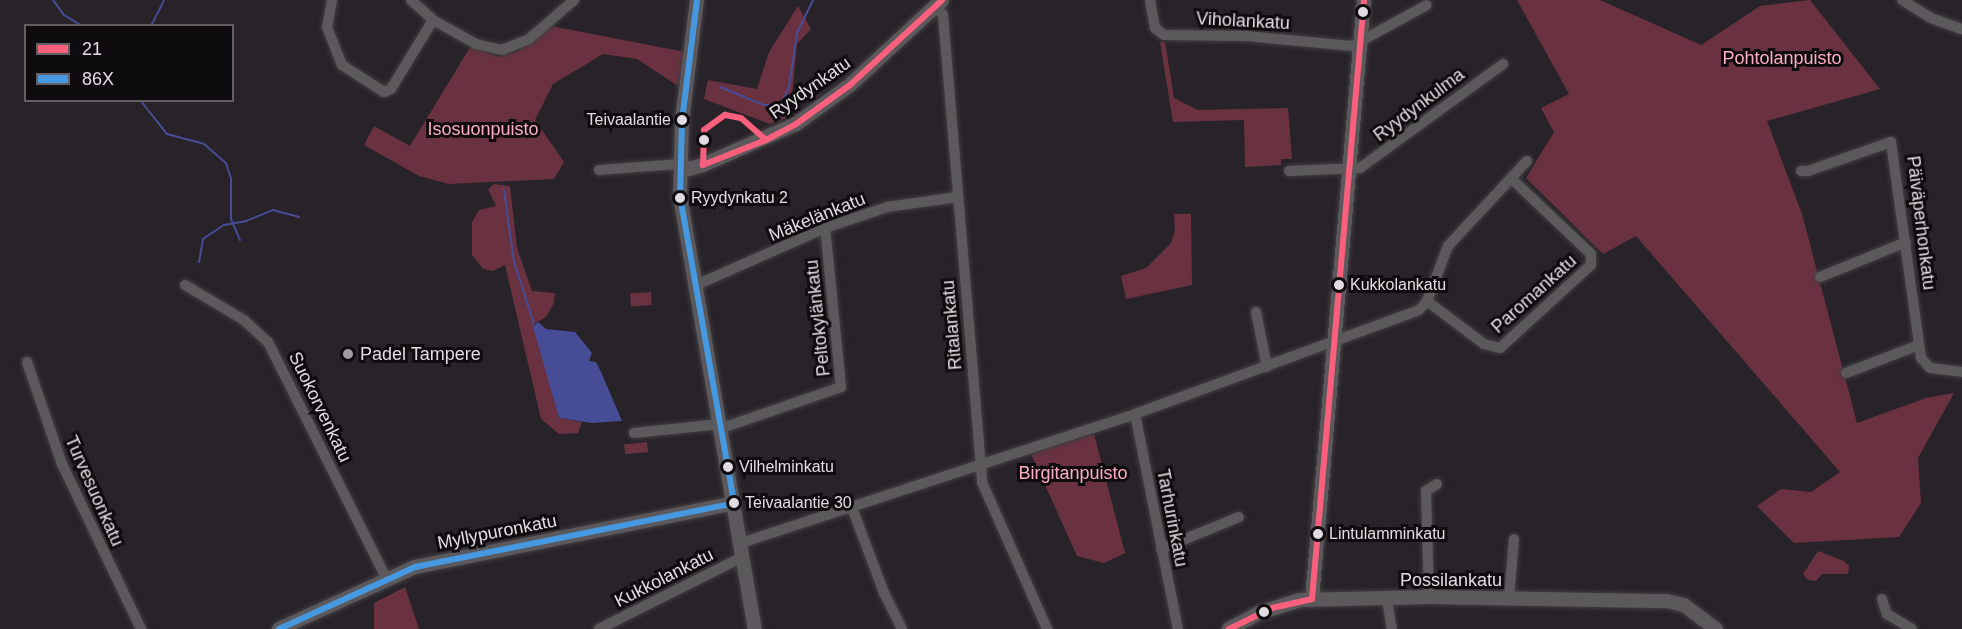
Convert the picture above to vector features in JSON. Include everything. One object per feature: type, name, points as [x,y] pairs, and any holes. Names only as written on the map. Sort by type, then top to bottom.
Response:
[{"type":"street","points":[[332,0],[327,27],[342,65],[388,92],[433,20]]},
{"type":"street","points":[[411,0],[433,20],[476,44],[502,50],[529,39],[574,0]]},
{"type":"street","points":[[697,0],[679,164],[686,246],[722,426],[755,629]]},
{"type":"street","name":"Viholankatu","points":[[1149,0],[1155,28],[1164,35],[1235,35],[1361,44]]},
{"type":"street","points":[[1312,599],[1352,169],[1364,0]]},
{"type":"street","points":[[1902,0],[1931,18],[1962,29]]},
{"type":"street","name":"Ryydynkatu","points":[[679,164],[689,169],[703,165],[796,124],[850,85],[939,3]]},
{"type":"street","name":"Ritalankatu","points":[[939,3],[943,15],[982,482],[1047,629]]},
{"type":"street","points":[[1361,44],[1427,5]]},
{"type":"street","name":"Ryydynkulma","points":[[1352,169],[1364,166],[1503,64]]},
{"type":"street","name":"Päiväperhonkatu","points":[[1801,171],[1808,171],[1891,142],[1919,345],[1926,366],[1962,372]]},
{"type":"street","points":[[1427,301],[1448,246],[1527,160]]},
{"type":"street","points":[[599,170],[679,164]]},
{"type":"street","points":[[1289,171],[1352,169]]},
{"type":"street","name":"Paromankatu","points":[[1427,301],[1484,344],[1500,348],[1591,265],[1594,260],[1588,250],[1511,178]]},
{"type":"street","name":"Mäkelänkatu","points":[[694,286],[825,228],[887,207],[957,197]]},
{"type":"street","name":"Peltokylänkatu","points":[[722,426],[841,387],[825,228]]},
{"type":"street","points":[[1820,277],[1906,242]]},
{"type":"street","name":"Suokorvenkatu","points":[[185,285],[232,312],[268,342],[386,578]]},
{"type":"street","name":"Kukkolankatu","points":[[599,629],[743,549],[851,505],[1135,414],[1419,310],[1427,301]]},
{"type":"street","points":[[1256,312],[1267,367]]},
{"type":"street","points":[[1846,373],[1919,345]]},
{"type":"street","name":"Turvesuonkatu","points":[[27,362],[62,464],[141,629]]},
{"type":"street","name":"Tarhurinkatu","points":[[1135,414],[1178,629]]},
{"type":"street","points":[[634,433],[722,426]]},
{"type":"street","points":[[1429,597],[1426,491],[1437,484]]},
{"type":"street","name":"Myllypuronkatu","points":[[279,629],[386,578],[430,564],[734,503]]},
{"type":"street","points":[[851,505],[884,593],[902,629]]},
{"type":"street","points":[[1161,549],[1239,517]]},
{"type":"street","points":[[1509,597],[1514,538]]},
{"type":"street","name":"Possilankatu","points":[[1232,628],[1272,608],[1312,599],[1509,597],[1679,603],[1716,629]]},
{"type":"street","points":[[1388,598],[1392,629]]},
{"type":"street","points":[[1882,599],[1887,614],[1912,629]]},
{"type":"green space","name":"Pohtolanpuisto","points":[[1517,0],[1600,0],[1701,45],[1760,6],[1810,0],[1880,89],[1767,121],[1802,214],[1857,423],[1926,398],[1954,393],[1918,458],[1921,503],[1899,537],[1794,543],[1757,506],[1781,489],[1811,492],[1840,472],[1636,236],[1603,254],[1526,178],[1554,132],[1541,108],[1569,94]]},
{"type":"green space","points":[[798,6],[811,29],[797,44],[790,117],[770,124],[704,99],[708,80],[757,89],[769,52]]},
{"type":"green space","name":"Isosuonpuisto","points":[[551,26],[685,52],[678,86],[637,59],[603,54],[553,84],[535,120],[564,162],[554,179],[449,184],[419,176],[364,145],[374,126],[410,146],[469,49],[473,47],[498,57],[518,51]]},
{"type":"green space","points":[[1160,42],[1165,42],[1174,98],[1198,110],[1288,108],[1292,159],[1281,159],[1281,165],[1245,167],[1244,120],[1173,122]]},
{"type":"green space","points":[[494,184],[510,186],[517,248],[532,291],[555,293],[554,303],[546,317],[534,324],[559,418],[582,422],[578,433],[559,434],[541,419],[505,265],[493,271],[483,269],[472,255],[472,222],[479,210],[496,206],[488,189]]},
{"type":"green space","points":[[1174,214],[1191,214],[1192,285],[1126,299],[1121,276],[1146,268],[1171,243],[1175,231]]},
{"type":"green space","points":[[651,292],[652,305],[631,306],[630,293]]},
{"type":"green space","name":"Birgitanpuisto","points":[[1094,434],[1125,553],[1104,563],[1077,556],[1031,454]]},
{"type":"green space","points":[[647,442],[648,452],[625,454],[624,444]]},
{"type":"green space","points":[[1818,551],[1844,561],[1849,566],[1848,574],[1822,574],[1816,581],[1808,580],[1803,574]]},
{"type":"green space","points":[[405,587],[419,629],[374,629],[374,603]]},
{"type":"shaded area","points":[[538,322],[546,329],[575,332],[592,353],[589,361],[596,362],[622,421],[592,423],[559,418],[533,327]]},
{"type":"waterway","points":[[53,0],[64,15],[79,24]]},
{"type":"waterway","points":[[152,24],[164,0]]},
{"type":"waterway","points":[[720,87],[764,105],[780,105],[789,87],[797,33],[813,0]]},
{"type":"waterway","points":[[142,102],[167,134],[204,144],[226,163],[231,178],[231,219],[240,240]]},
{"type":"waterway","points":[[504,190],[514,262],[534,324]]},
{"type":"waterway","points":[[199,262],[203,239],[224,225],[246,221],[273,210],[299,217]]},
{"type":"transit line","name":"86X","points":[[697,0],[682,121],[680,196],[734,503]]},
{"type":"transit line","name":"21","points":[[766,140],[796,124],[850,85],[942,0]]},
{"type":"transit line","name":"21","points":[[1312,599],[1364,0]]},
{"type":"transit line","name":"21","points":[[725,115],[741,118],[766,140],[703,165],[704,130],[725,115]]},
{"type":"transit line","name":"86X","points":[[279,629],[415,567],[734,503]]},
{"type":"transit line","name":"21","points":[[1229,629],[1272,608],[1312,599]]},
{"type":"place","name":"Teivaalantie","points":[[682,120]]},
{"type":"place","name":"Ryydynkatu 2","points":[[680,198]]},
{"type":"place","name":"Kukkolankatu","points":[[1339,285]]},
{"type":"place","name":"Padel Tampere","points":[[348,354]]},
{"type":"place","name":"Vilhelminkatu","points":[[728,467]]},
{"type":"place","name":"Teivaalantie 30","points":[[734,503]]},
{"type":"place","name":"Lintulamminkatu","points":[[1318,534]]}]
